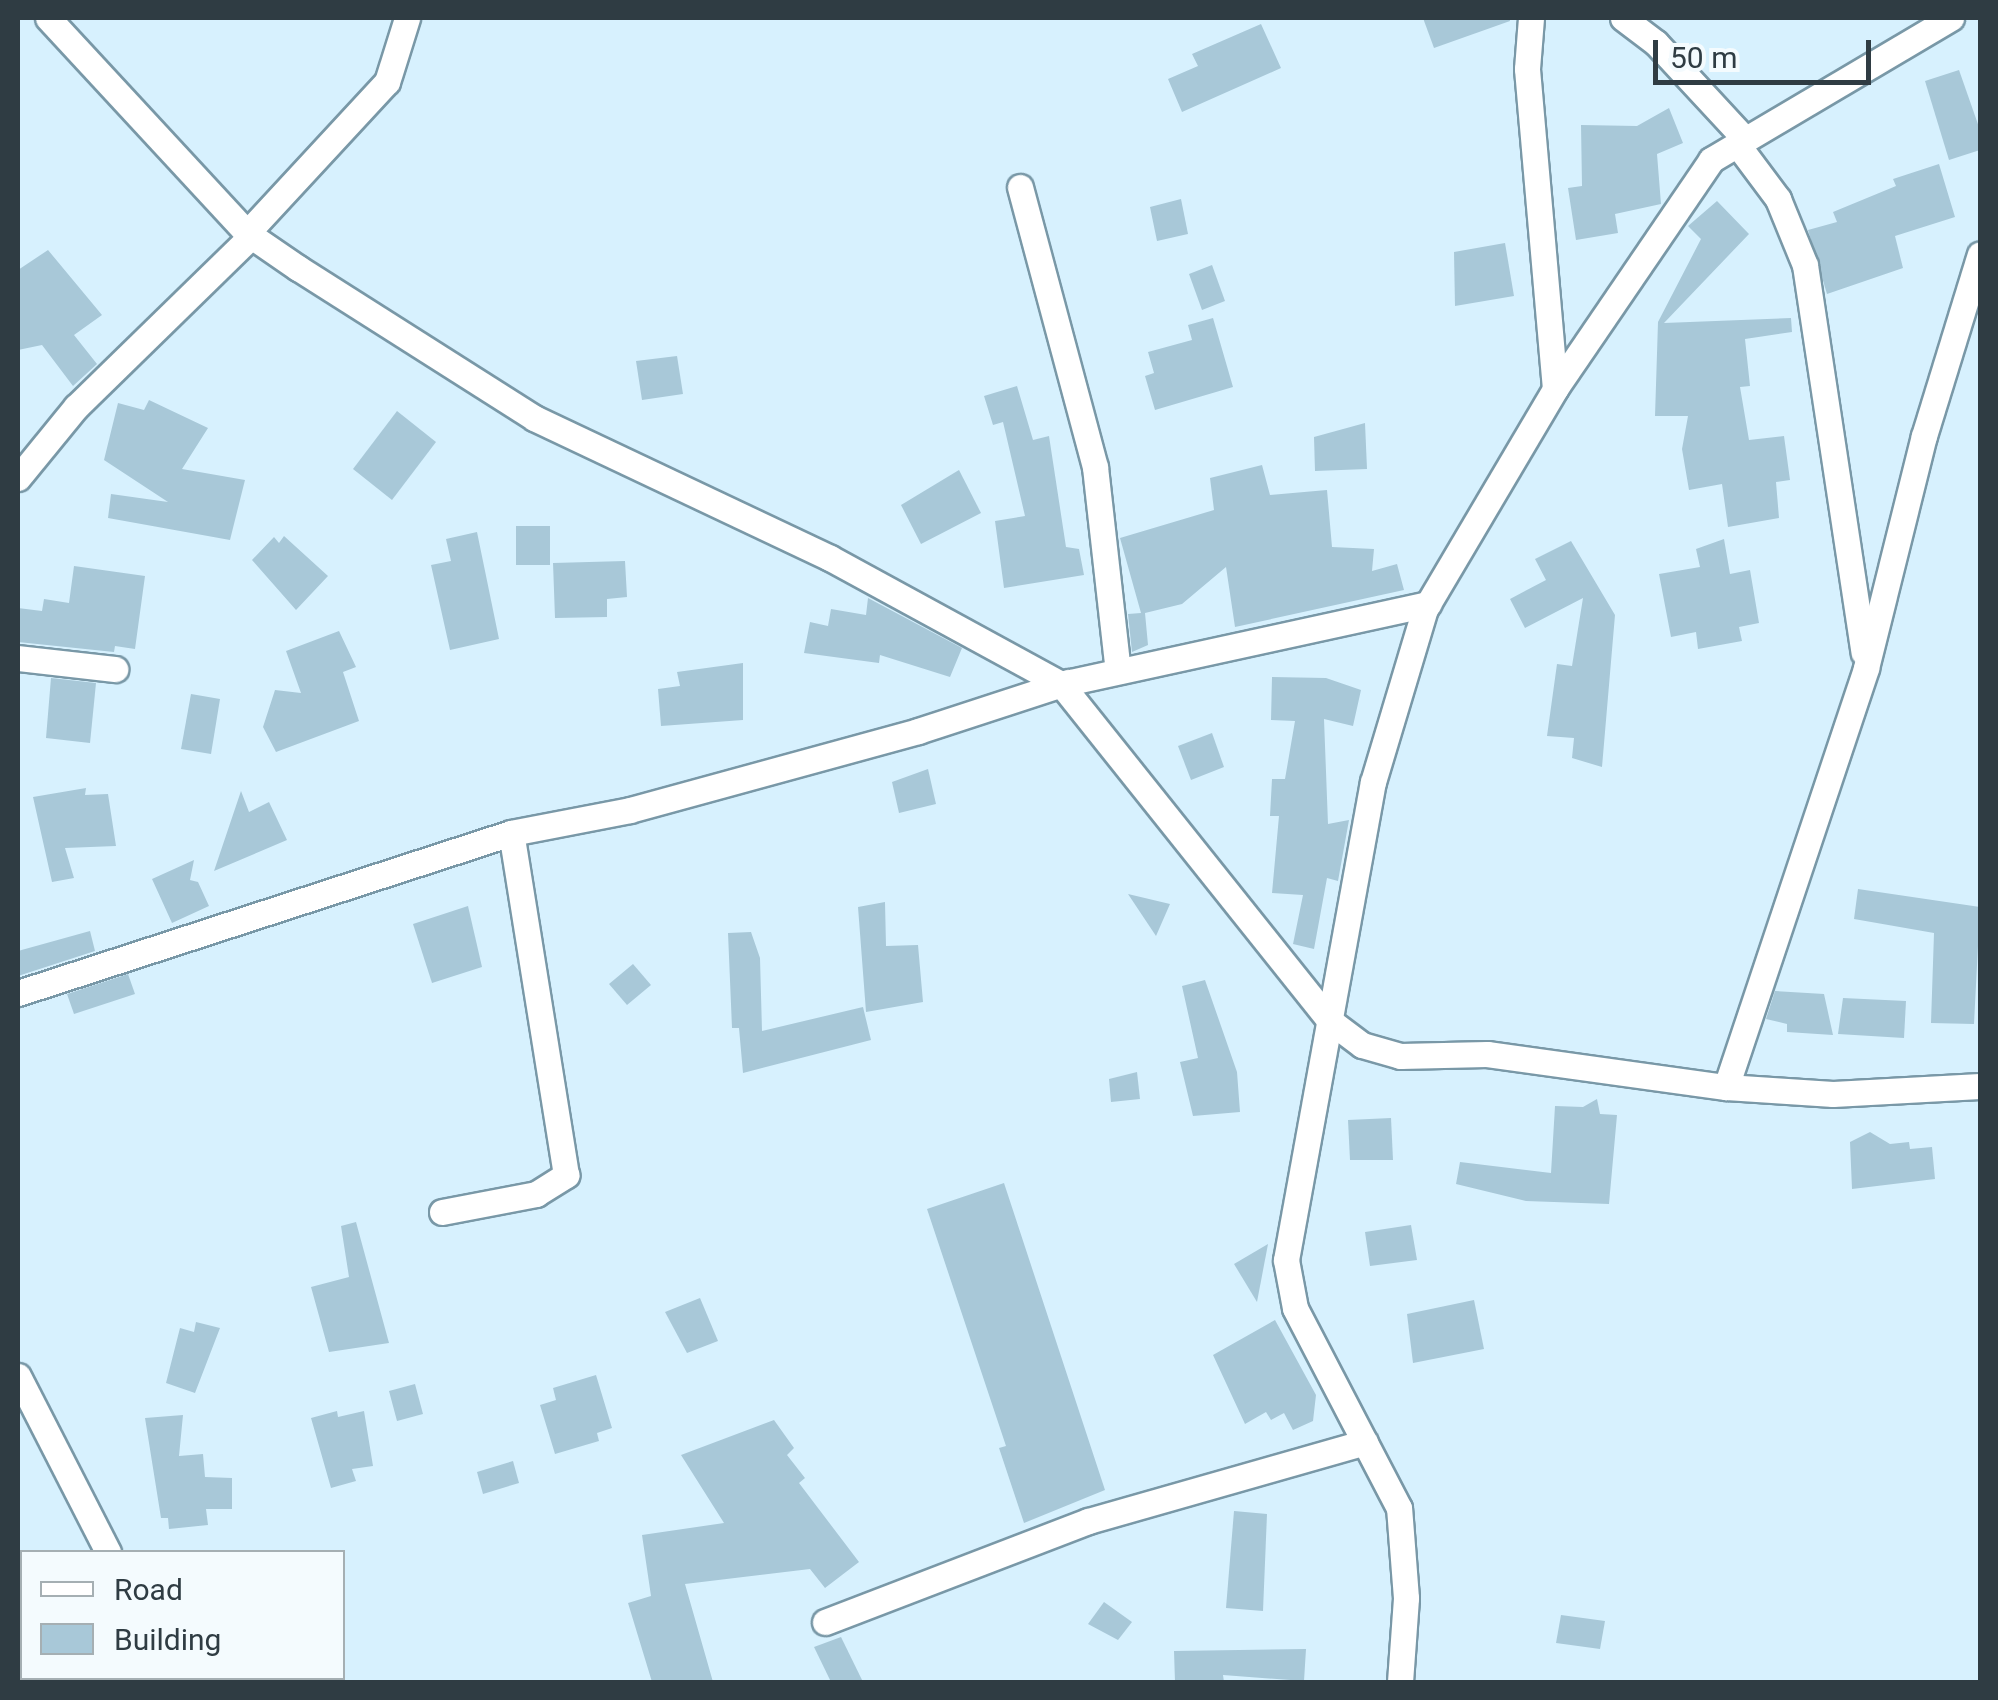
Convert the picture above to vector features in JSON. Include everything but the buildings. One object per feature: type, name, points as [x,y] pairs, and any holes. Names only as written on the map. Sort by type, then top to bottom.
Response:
[{"type":"street","points":[[48,18],[249,235],[534,418],[830,558],[1070,682],[1330,1021],[1362,1045],[1400,1056],[1487,1054],[1726,1087],[1833,1094],[1980,1086]]},
{"type":"street","points":[[18,478],[76,408],[273,212],[386,82],[407,18]]},
{"type":"street","points":[[1531,18],[1527,69],[1554,389]]},
{"type":"street","points":[[1623,18],[1656,43],[1741,142],[1778,199],[1804,266],[1866,668]]},
{"type":"street","points":[[1400,1682],[1404,1540],[1399,1508],[1287,1285],[1286,1260],[1373,782],[1427,606],[1554,389],[1656,234],[1711,160],[1951,18]]},
{"type":"street","points":[[1020,187],[1095,467],[1118,671]]},
{"type":"street","points":[[1726,1087],[1866,668],[1924,436],[1980,254]]},
{"type":"street","points":[[1070,682],[1427,606]]},
{"type":"street","points":[[18,992],[511,832],[630,810],[918,731],[1070,682],[1427,606]]},
{"type":"street","points":[[18,658],[115,669]]},
{"type":"street","points":[[442,1212],[536,1194],[566,1175],[511,832]]},
{"type":"street","points":[[18,1376],[107,1550]]},
{"type":"street","points":[[825,1622],[1088,1521],[1365,1442]]}]
